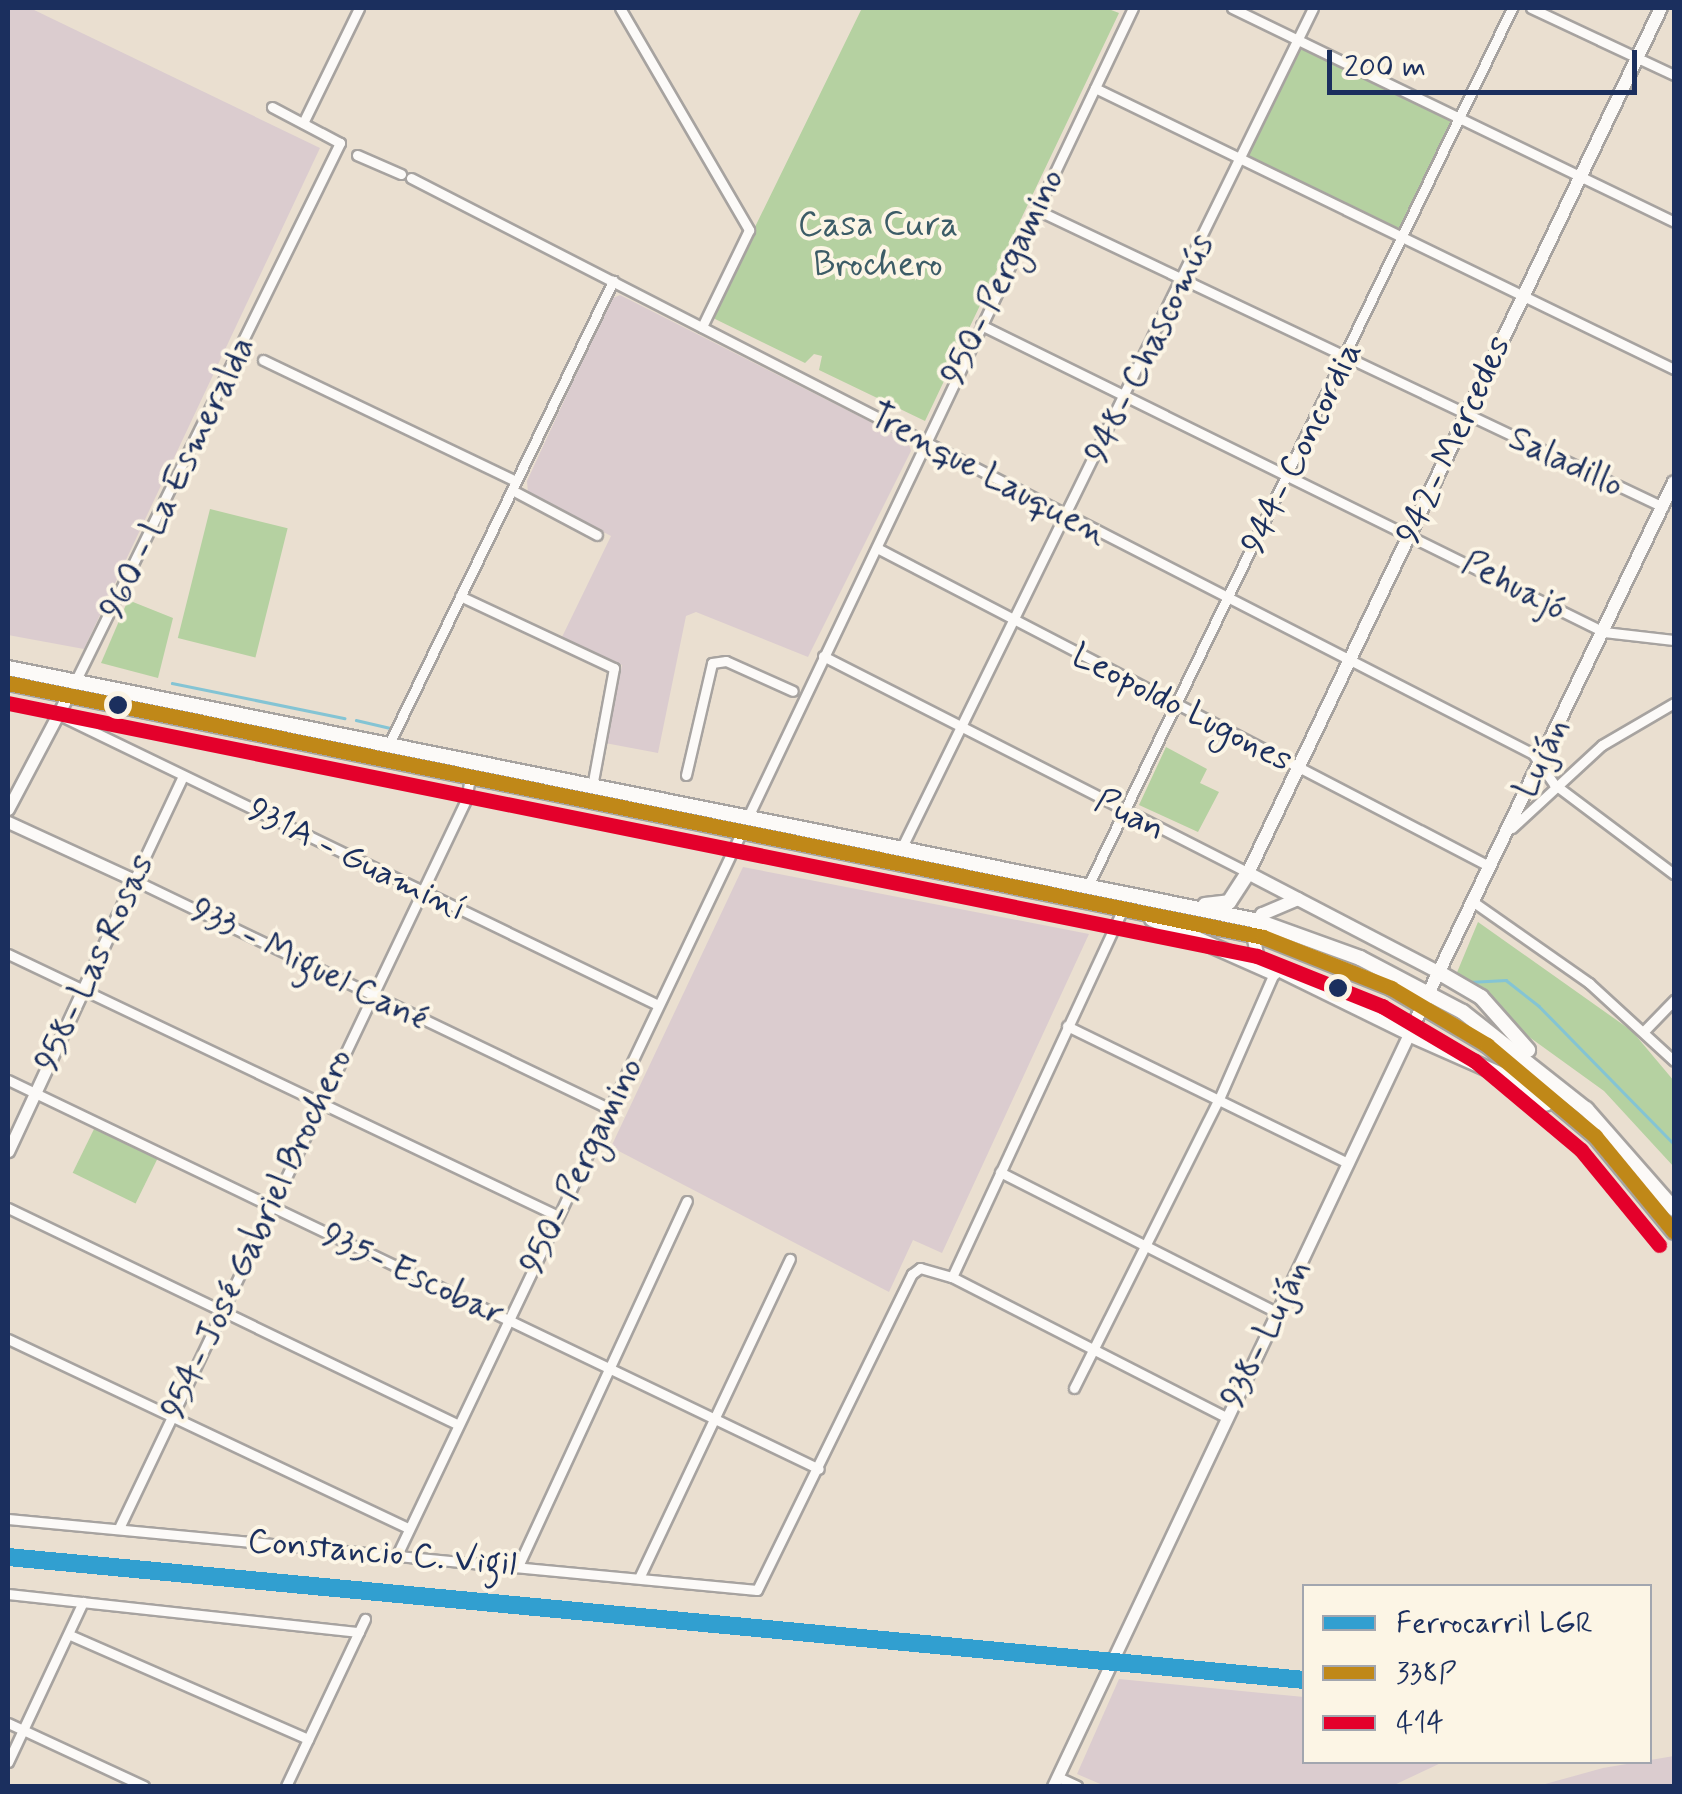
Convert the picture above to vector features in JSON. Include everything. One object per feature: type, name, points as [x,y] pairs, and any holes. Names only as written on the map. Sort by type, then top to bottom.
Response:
[{"type":"main road","name":"942- Mercedes","points":[[1248,873],[1661,8]]},
{"type":"main road","name":"Luján","points":[[1409,1034],[1674,482]]},
{"type":"main road","points":[[8,668],[72,688],[470,778],[901,849],[1176,904],[1256,928],[1427,998],[1574,1097]]},
{"type":"main road","points":[[8,684],[72,688],[388,746],[592,787],[744,825],[1124,906],[1256,928]]},
{"type":"main road","points":[[1176,904],[1223,905],[1248,873]]},
{"type":"main road","name":"Puan","points":[[1248,873],[1438,972]]},
{"type":"main road","points":[[1274,973],[1258,960],[1256,928],[1267,908],[1298,898]]},
{"type":"main road","points":[[1124,906],[1523,1086],[1626,1170]]},
{"type":"main road","points":[[1438,972],[1490,1005],[1674,1208]]},
{"type":"main road","points":[[1427,998],[1536,1083],[1626,1170],[1674,1232]]},
{"type":"street","points":[[303,123],[359,8]]},
{"type":"street","points":[[620,8],[749,230],[702,327]]},
{"type":"street","name":"950- Pergamino","points":[[397,1556],[406,1528],[610,1109],[877,548],[924,440],[1133,8]]},
{"type":"street","points":[[1232,8],[1674,222]]},
{"type":"street","name":"948- Chascomús","points":[[901,849],[958,729],[1069,518],[1314,8]]},
{"type":"street","name":"944- Concordia","points":[[1088,886],[1347,357],[1512,8]]},
{"type":"street","points":[[1531,8],[1674,75]]},
{"type":"street","points":[[1095,88],[1674,369]]},
{"type":"street","name":"Trenque Lauquen","points":[[272,107],[1532,754],[1554,784],[1674,874]]},
{"type":"street","name":"960 - La Esmeralda","points":[[8,809],[246,352],[346,148]]},
{"type":"street","name":"Saladillo","points":[[1037,210],[1663,507]]},
{"type":"street","points":[[388,746],[613,281]]},
{"type":"street","name":"Pehuajó","points":[[982,326],[1604,632],[1674,640]]},
{"type":"street","points":[[263,360],[514,486],[597,535]]},
{"type":"street","name":"Leopoldo Lugones","points":[[877,548],[1489,866]]},
{"type":"street","points":[[460,596],[614,668],[592,787]]},
{"type":"street","name":"Puan","points":[[823,656],[958,729],[1248,873]]},
{"type":"street","points":[[686,775],[715,661],[793,691]]},
{"type":"street","points":[[1503,838],[1554,784],[1628,727],[1674,703]]},
{"type":"street","name":"931A - Guaminí","points":[[57,714],[658,1005]]},
{"type":"street","name":"958- Las Rosas","points":[[8,1151],[183,776]]},
{"type":"street","name":"954- José Gabriel Brochero","points":[[120,1528],[320,1099],[424,892],[466,800],[470,778]]},
{"type":"street","name":"933 - Miguel Cané","points":[[8,822],[610,1109]]},
{"type":"street","points":[[1472,901],[1645,1030],[1674,1061]]},
{"type":"street","points":[[952,1277],[1124,906]]},
{"type":"street","points":[[8,954],[320,1099],[558,1216]]},
{"type":"street","points":[[1074,1388],[1219,1099],[1274,973]]},
{"type":"street","points":[[1645,1030],[1674,1000]]},
{"type":"street","points":[[1067,1026],[1348,1164]]},
{"type":"street","name":"938- Luján","points":[[1055,1782],[1409,1034]]},
{"type":"street","name":"935- Escobar","points":[[8,1080],[819,1469]]},
{"type":"street","points":[[1000,1172],[1276,1312]]},
{"type":"street","points":[[519,1564],[687,1201]]},
{"type":"street","points":[[8,1208],[457,1424]]},
{"type":"street","points":[[639,1578],[790,1259]]},
{"type":"street","points":[[819,1469],[912,1274],[929,1267],[1226,1417]]},
{"type":"street","points":[[8,1338],[170,1420],[406,1528]]},
{"type":"street","name":"Constancio C. Vigil","points":[[8,1519],[519,1564],[757,1590],[819,1469]]},
{"type":"street","points":[[8,1594],[359,1632]]},
{"type":"street","points":[[8,1762],[84,1602]]},
{"type":"street","points":[[286,1786],[366,1619]]},
{"type":"street","points":[[70,1635],[308,1739]]},
{"type":"street","points":[[8,1722],[144,1786]]},
{"type":"street","points":[[1055,1782],[1077,1786]]},
{"type":"shaded area","points":[[8,8],[30,8],[320,148],[84,649],[8,635]]},
{"type":"shaded area","points":[[620,295],[908,441],[911,451],[808,657],[696,612],[686,616],[658,753],[605,743],[622,665],[562,637],[611,536],[528,493],[527,481],[611,299]]},
{"type":"shaded area","points":[[743,867],[1089,934],[942,1253],[913,1240],[889,1292],[611,1147]]},
{"type":"shaded area","points":[[1119,1679],[1302,1697],[1302,1764],[1439,1764],[1392,1786],[1105,1786],[1077,1774]]},
{"type":"shaded area","points":[[1674,1756],[1674,1786],[1538,1786],[1603,1768],[1652,1764],[1652,1760]]},
{"type":"green space","name":"Casa Cura Brochero","points":[[862,8],[1106,8],[1119,13],[925,421],[819,370],[822,356],[814,354],[805,363],[711,317]]},
{"type":"green space","points":[[1298,39],[1458,117],[1399,238],[1239,160]]},
{"type":"green space","points":[[210,509],[288,528],[255,657],[178,638]]},
{"type":"green space","points":[[128,600],[173,618],[158,678],[101,663]]},
{"type":"green space","points":[[1166,747],[1207,769],[1200,783],[1219,792],[1198,832],[1139,805]]},
{"type":"green space","points":[[1478,922],[1632,1031],[1674,1081],[1674,1167],[1604,1091],[1453,982]]},
{"type":"green space","points":[[95,1127],[158,1158],[136,1204],[73,1173]]},
{"type":"waterway","points":[[172,683],[344,718]]},
{"type":"waterway","points":[[356,720],[392,728]]},
{"type":"waterway","points":[[1469,982],[1506,980],[1539,1006],[1674,1144]]},
{"type":"rail line","name":"LGR","points":[[8,1557],[1302,1680]]},
{"type":"transit line","name":"338P","points":[[8,683],[1263,937],[1391,988],[1487,1045],[1595,1136],[1674,1232]]},
{"type":"transit line","name":"414","points":[[8,703],[1257,956],[1382,1006],[1475,1061],[1581,1150],[1659,1245]]}]
